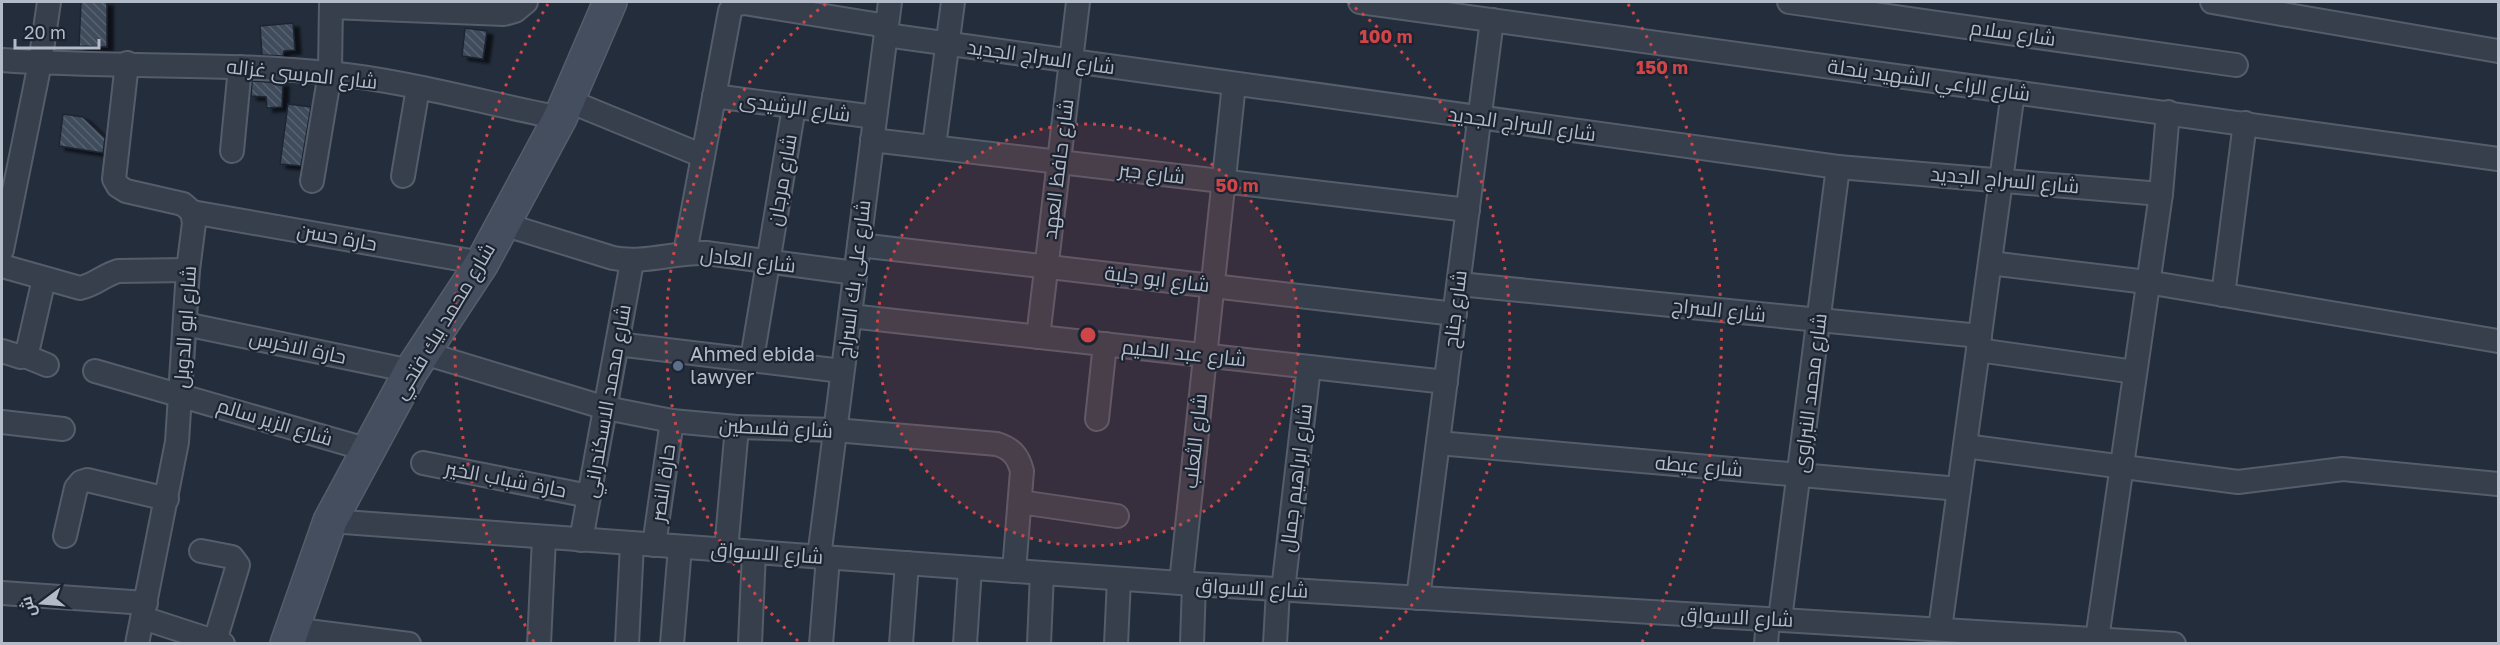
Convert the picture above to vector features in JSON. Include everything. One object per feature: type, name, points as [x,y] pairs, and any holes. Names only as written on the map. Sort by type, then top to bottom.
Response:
[{"type":"street","points":[[2,250],[5,207],[40,63],[50,2]]},
{"type":"street","points":[[312,181],[330,73],[331,4],[407,6],[504,14],[515,11],[526,2]]},
{"type":"street","name":"شارع محمد بيك فتحي","points":[[290,636],[330,521],[417,362],[482,263],[564,110],[610,2]]},
{"type":"street","name":"شارع على بك السراج","points":[[822,644],[823,557],[835,430],[890,2]]},
{"type":"street","points":[[933,146],[953,2]]},
{"type":"street","name":"شارع حافظ العهد","points":[[1038,337],[1078,2]]},
{"type":"street","name":"شارع الراعي الشهيد بنحلة","points":[[1360,2],[2499,159]]},
{"type":"street","name":"شارع سلام","points":[[1789,2],[2236,65]]},
{"type":"street","points":[[2212,2],[2499,51]]},
{"type":"street","name":"شارع السراج الجديد","points":[[714,96],[730,10],[739,3],[947,44],[1480,118],[1838,166],[2161,194]]},
{"type":"street","name":"شارع جناح","points":[[1418,598],[1492,20]]},
{"type":"street","name":"شارع المرسى غزاله","points":[[2,60],[40,63],[240,67],[330,73],[564,110]]},
{"type":"street","points":[[126,63],[114,179],[118,186],[126,191],[183,204],[192,212]]},
{"type":"street","points":[[232,151],[240,67]]},
{"type":"street","name":"شارع الثعلب","points":[[1192,644],[1187,584],[1204,355],[1234,84]]},
{"type":"street","points":[[403,176],[418,88]]},
{"type":"street","points":[[1940,629],[2013,92]]},
{"type":"street","points":[[685,253],[714,96]]},
{"type":"street","name":"شارع الرشيدى","points":[[714,96],[875,117]]},
{"type":"street","name":"شارع مرجان","points":[[752,359],[794,107]]},
{"type":"street","points":[[564,110],[703,156]]},
{"type":"street","points":[[2097,639],[2161,194],[2168,112]]},
{"type":"street","points":[[2223,295],[2245,123]]},
{"type":"street","name":"شارع جبر","points":[[872,140],[1468,210]]},
{"type":"street","name":"شارع محمد النبراوى","points":[[1766,644],[1774,619],[1799,475],[1838,166]]},
{"type":"street","name":"حارة حسن","points":[[192,212],[482,263]]},
{"type":"street","name":"شارع ابو الدوبل","points":[[137,644],[177,442],[188,270],[194,223],[192,212]]},
{"type":"street","name":"شارع العادل","points":[[503,224],[632,262],[685,253],[706,253],[855,273]]},
{"type":"street","name":"شارع ابو جلبة","points":[[859,245],[1455,314]]},
{"type":"street","name":"شارع محمد الاسكندراني","points":[[581,540],[632,262]]},
{"type":"street","points":[[1990,263],[2147,282],[2499,341]]},
{"type":"street","points":[[2,266],[80,288],[91,286],[118,271],[188,270]]},
{"type":"street","points":[[24,356],[29,350],[44,279]]},
{"type":"street","name":"شارع السراج","points":[[1459,284],[1819,320],[1979,343],[2135,372]]},
{"type":"street","name":"شارع عبد الحليم","points":[[849,316],[1446,382]]},
{"type":"street","name":"حارة الاخرس","points":[[185,324],[417,362]]},
{"type":"street","points":[[617,344],[842,371]]},
{"type":"street","points":[[1097,419],[1105,344]]},
{"type":"street","points":[[2,351],[48,365]]},
{"type":"street","name":"شارع فلسطين","points":[[417,362],[606,408],[672,421],[737,427],[835,430],[997,444],[1007,448],[1018,458],[1022,471],[1014,571]]},
{"type":"street","name":"شارع ابراهيم جمال","points":[[1275,644],[1309,367]]},
{"type":"street","name":"شارع الزير سالم","points":[[95,370],[369,450]]},
{"type":"street","name":"حارة النصر","points":[[627,644],[643,545],[672,421]]},
{"type":"street","points":[[2,422],[63,429]]},
{"type":"street","points":[[726,550],[737,427]]},
{"type":"street","name":"شارع عيطه","points":[[1438,442],[1959,489]]},
{"type":"street","points":[[1965,446],[2238,482],[2343,469],[2499,484]]},
{"type":"street","name":"حارة شباب الخير","points":[[423,463],[589,496]]},
{"type":"street","points":[[64,536],[76,488],[81,482],[87,480],[167,499]]},
{"type":"street","points":[[1020,502],[1117,516]]},
{"type":"street","name":"شارع الاسواق","points":[[330,521],[1187,584],[2174,644]]},
{"type":"street","points":[[538,644],[544,538]]},
{"type":"street","points":[[672,644],[680,547]]},
{"type":"street","points":[[2,593],[144,611],[219,642],[238,565],[232,557],[201,550]]},
{"type":"street","points":[[750,644],[754,552]]},
{"type":"street","points":[[900,644],[907,563]]},
{"type":"street","points":[[965,644],[970,568]]},
{"type":"street","points":[[1039,644],[1042,573]]},
{"type":"street","points":[[1116,644],[1119,579]]},
{"type":"street","points":[[290,636],[409,644]]},
{"type":"building","points":[[81,2],[107,2],[107,47],[79,46]]},
{"type":"building","points":[[293,23],[295,50],[284,51],[283,56],[262,55],[260,26]]},
{"type":"building","points":[[465,28],[487,31],[483,59],[462,56]]},
{"type":"building","points":[[252,81],[283,83],[282,107],[267,108],[266,97],[251,96]]},
{"type":"building","points":[[288,104],[311,107],[301,166],[280,164]]},
{"type":"building","points":[[63,114],[83,117],[105,138],[103,153],[59,146]]},
{"type":"place","name":"Ahmed ebida lawyer","points":[[678,366]]}]
